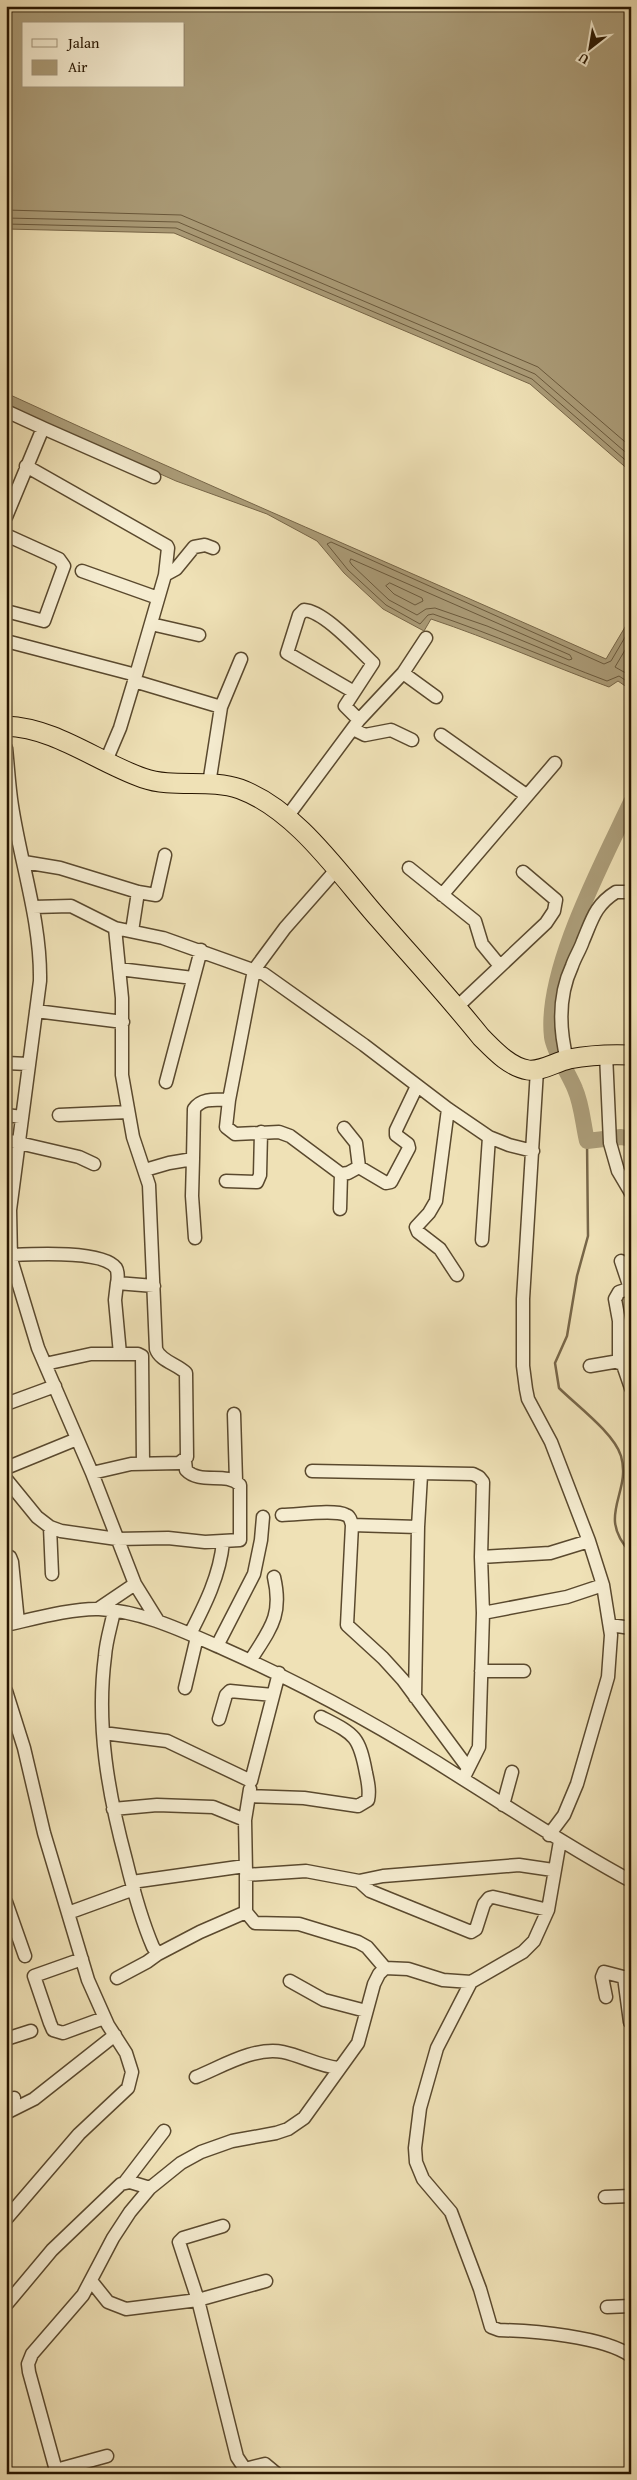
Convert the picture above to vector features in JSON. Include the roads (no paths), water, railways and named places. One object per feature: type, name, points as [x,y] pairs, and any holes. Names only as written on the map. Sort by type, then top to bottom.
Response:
[{"type":"highway","points":[[6,726],[22,727],[45,733],[143,778],[162,782],[209,784],[239,789],[272,806],[286,817],[336,870],[480,1037],[498,1054],[522,1068],[606,1054],[631,1055]]},
{"type":"street","points":[[6,411],[154,477]]},
{"type":"street","points":[[6,517],[11,492],[26,466],[43,428]]},
{"type":"street","points":[[26,466],[168,548],[165,575],[151,624],[120,728],[106,761]]},
{"type":"street","points":[[6,535],[59,559],[64,566],[44,621],[6,611]]},
{"type":"street","points":[[165,575],[176,569],[186,554],[194,547],[205,546],[213,548]]},
{"type":"street","points":[[82,571],[158,598]]},
{"type":"street","points":[[354,692],[287,653],[299,616],[304,610],[310,610],[321,616],[373,663],[345,706],[365,735],[391,730],[412,740]]},
{"type":"street","points":[[151,624],[199,635]]},
{"type":"street","points":[[286,817],[356,724],[403,673],[426,638]]},
{"type":"street","points":[[6,642],[135,678],[221,707]]},
{"type":"street","points":[[209,784],[221,707],[241,659]]},
{"type":"street","points":[[403,673],[436,697]]},
{"type":"street","points":[[441,735],[526,796]]},
{"type":"street","points":[[6,748],[12,805],[33,907],[40,955],[40,981],[22,1117],[12,1141],[11,1255],[26,1311],[45,1364],[92,1473],[134,1584],[158,1621]]},
{"type":"street","points":[[442,895],[555,763]]},
{"type":"street","points":[[24,862],[60,868],[138,892],[156,894],[158,893],[165,855]]},
{"type":"street","points":[[409,868],[475,921],[482,944],[500,966]]},
{"type":"street","points":[[336,870],[285,928],[254,970],[229,1100],[226,1127],[230,1132],[279,1132],[290,1136],[341,1174],[348,1173],[359,1166]]},
{"type":"street","points":[[456,1007],[546,923],[556,905],[556,900],[523,872]]},
{"type":"street","points":[[132,931],[138,892]]},
{"type":"street","points":[[631,892],[616,892],[598,905],[571,966],[562,997],[562,1041],[533,1151],[524,1299],[523,1366],[528,1399],[551,1442],[589,1541],[603,1585],[610,1625],[608,1677],[600,1710],[572,1800],[555,1838],[548,1910],[534,1941],[523,1952],[471,1982],[436,2048],[416,2128],[415,2148],[416,2162],[423,2178],[451,2212],[480,2289],[491,2327],[498,2330],[611,2344],[631,2356]]},
{"type":"street","points":[[33,907],[71,906],[115,928],[163,938],[264,974],[489,1137],[509,1145],[533,1151]]},
{"type":"street","points":[[6,1479],[37,1517],[50,1527],[61,1531],[117,1539],[168,1538],[223,1542],[238,1541],[241,1537],[241,1486],[236,1481],[195,1476],[186,1470],[188,1380],[182,1369],[158,1355],[150,1195],[145,1170],[128,1112],[122,1075],[120,969],[115,928]]},
{"type":"street","points":[[166,1082],[201,950]]},
{"type":"street","points":[[120,969],[193,978]]},
{"type":"street","points":[[36,1011],[122,1022]]},
{"type":"street","points":[[606,1054],[609,1138],[618,1171],[631,1193]]},
{"type":"street","points":[[6,1063],[28,1064]]},
{"type":"street","points":[[359,1166],[386,1183],[391,1182],[409,1148],[408,1144],[396,1135],[396,1130],[417,1086]]},
{"type":"street","points":[[195,1238],[192,1196],[194,1109],[203,1101],[229,1100]]},
{"type":"street","points":[[448,1109],[436,1201],[416,1227],[418,1232],[440,1249],[457,1275]]},
{"type":"street","points":[[59,1115],[128,1112]]},
{"type":"street","points":[[6,1115],[22,1117]]},
{"type":"street","points":[[344,1128],[356,1143],[359,1166]]},
{"type":"street","points":[[226,1181],[257,1182],[260,1175],[261,1132]]},
{"type":"street","points":[[482,1240],[489,1137]]},
{"type":"street","points":[[12,1141],[79,1157],[94,1164]]},
{"type":"street","points":[[145,1170],[193,1159]]},
{"type":"street","points":[[340,1208],[341,1174]]},
{"type":"street","points":[[11,1255],[63,1254],[96,1259],[116,1268],[118,1283],[115,1300],[120,1354]]},
{"type":"street","points":[[621,1261],[630,1288],[619,1292],[615,1298],[624,1361],[631,1388]]},
{"type":"street","points":[[118,1283],[154,1286]]},
{"type":"street","points":[[45,1364],[91,1354],[138,1354],[142,1360],[144,1463]]},
{"type":"street","points":[[590,1366],[624,1361]]},
{"type":"street","points":[[6,1404],[55,1386]]},
{"type":"street","points":[[234,1414],[236,1481]]},
{"type":"street","points":[[6,1468],[77,1439]]},
{"type":"street","points":[[92,1473],[122,1465],[144,1463],[169,1464],[185,1461]]},
{"type":"street","points":[[312,1471],[422,1475],[473,1474],[483,1482],[481,1557],[483,1613],[479,1747],[466,1773]]},
{"type":"street","points":[[415,1697],[418,1527],[422,1475]]},
{"type":"street","points":[[282,1516],[344,1514],[350,1518],[352,1524],[347,1625],[383,1658],[415,1697],[466,1773]]},
{"type":"street","points":[[217,1646],[254,1574],[262,1540],[263,1517]]},
{"type":"street","points":[[352,1524],[418,1527]]},
{"type":"street","points":[[50,1527],[52,1574]]},
{"type":"street","points":[[481,1557],[550,1553],[589,1541]]},
{"type":"street","points":[[185,1688],[193,1636],[222,1558],[223,1542]]},
{"type":"street","points":[[6,1555],[10,1557],[12,1562],[12,1624],[98,1609],[158,1621],[279,1674],[466,1773],[503,1805],[574,1850],[631,1881]]},
{"type":"street","points":[[250,1661],[276,1617],[278,1596],[274,1576]]},
{"type":"street","points":[[98,1609],[134,1584]]},
{"type":"street","points":[[483,1613],[567,1597],[603,1585]]},
{"type":"street","points":[[114,1611],[104,1656],[103,1733],[105,1767],[113,1809],[133,1886],[149,1938],[158,1954]]},
{"type":"street","points":[[610,1625],[631,1628]]},
{"type":"street","points":[[481,1671],[524,1671]]},
{"type":"street","points":[[279,1674],[251,1781],[246,1820],[246,1912],[255,1923],[299,1924],[358,1942],[367,1947],[385,1968],[408,1970],[444,1980],[471,1982]]},
{"type":"street","points":[[6,1690],[12,1731],[96,2003],[130,2062],[132,2080],[128,2088],[79,2134],[6,2219]]},
{"type":"street","points":[[219,1719],[226,1695],[230,1691],[273,1695]]},
{"type":"street","points":[[249,1796],[304,1798],[358,1806],[368,1800],[368,1782],[360,1745],[343,1729],[321,1717]]},
{"type":"street","points":[[103,1733],[167,1741],[251,1781]]},
{"type":"street","points":[[503,1805],[512,1772]]},
{"type":"street","points":[[113,1809],[157,1806],[213,1807],[246,1820]]},
{"type":"street","points":[[68,1913],[133,1886],[245,1871],[306,1871],[359,1881],[383,1876],[519,1865],[553,1870]]},
{"type":"street","points":[[359,1881],[370,1891],[470,1932],[476,1929],[485,1902],[493,1897],[548,1910]]},
{"type":"street","points":[[6,1902],[25,1956]]},
{"type":"street","points":[[117,1978],[200,1932],[246,1912]]},
{"type":"street","points":[[82,1959],[34,1976],[50,2023],[53,2030],[63,2033],[104,2018]]},
{"type":"street","points":[[107,2456],[56,2472],[29,2372],[28,2364],[32,2354],[83,2296],[92,2282],[113,2238],[130,2212],[150,2188],[181,2163],[201,2152],[232,2141],[276,2133],[297,2124],[307,2115],[338,2068],[358,2043],[374,1984],[379,1974],[385,1968]]},
{"type":"street","points":[[606,1997],[602,1978],[604,1972],[628,1978],[630,2022]]},
{"type":"street","points":[[290,1981],[324,2000],[366,2012]]},
{"type":"street","points":[[6,2039],[31,2031]]},
{"type":"street","points":[[6,2113],[34,2099],[115,2035]]},
{"type":"street","points":[[196,2078],[247,2056],[267,2051],[283,2052],[338,2068]]},
{"type":"street","points":[[6,2305],[64,2238],[120,2184],[125,2182],[164,2131]]},
{"type":"street","points":[[125,2182],[150,2188]]},
{"type":"street","points":[[605,2197],[631,2196]]},
{"type":"street","points":[[224,2226],[183,2238],[179,2242],[198,2300],[239,2462],[249,2470],[265,2464],[277,2474]]},
{"type":"street","points":[[92,2282],[108,2302],[126,2309],[198,2300],[266,2281]]},
{"type":"street","points":[[607,2307],[631,2306]]},
{"type":"water","points":[[6,6],[631,6],[631,472],[530,384],[174,233],[6,229]]},
{"type":"water","points":[[6,393],[606,659],[631,617],[631,690],[618,681],[609,687],[431,619],[424,631],[383,609],[344,573],[317,541],[267,514],[176,481],[6,405]]},
{"type":"waterway","points":[[631,802],[578,917],[557,981],[552,1010],[553,1043],[577,1095],[587,1141],[621,1137],[631,1139]]},
{"type":"waterway","points":[[587,1141],[588,1236],[577,1276],[567,1336],[555,1363],[559,1388],[603,1429],[611,1438],[621,1456],[623,1470],[615,1516],[616,1527],[621,1539],[631,1553]]}]
